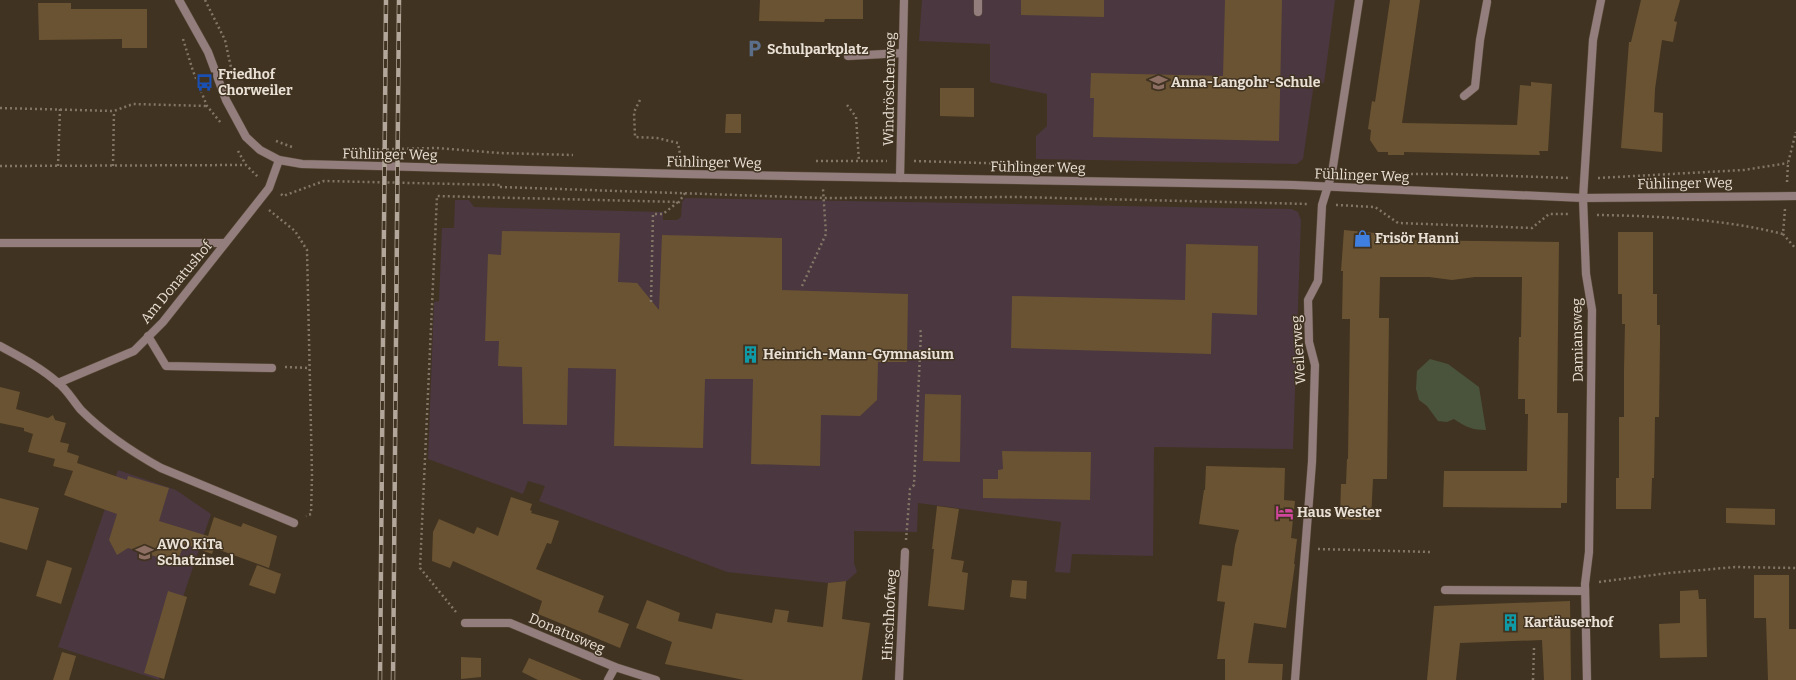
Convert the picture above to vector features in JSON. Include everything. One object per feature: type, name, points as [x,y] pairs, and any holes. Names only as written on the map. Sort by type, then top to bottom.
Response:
[{"type":"street","name":"Fühlinger Weg","points":[[179,0],[208,52],[226,100],[246,137],[260,150],[280,160],[330,166],[1327,186],[1583,198],[1796,196]]},
{"type":"street","name":"Windröschenweg","points":[[900,178],[904,0]]},
{"type":"street","points":[[978,0],[978,12]]},
{"type":"street","name":"Weilerweg","points":[[1295,680],[1312,462],[1315,365],[1310,342],[1308,300],[1318,281],[1322,205],[1332,173],[1359,0]]},
{"type":"street","name":"Damiansweg","points":[[1587,680],[1585,587],[1589,552],[1592,310],[1586,274],[1582,214],[1593,40],[1601,0]]},
{"type":"street","points":[[1464,96],[1475,86],[1480,40],[1487,2]]},
{"type":"street","points":[[848,56],[902,53]]},
{"type":"street","name":"Am Donatushof","points":[[58,382],[134,351],[163,322],[269,188],[280,160]]},
{"type":"street","points":[[0,243],[225,243]]},
{"type":"street","points":[[148,336],[166,366],[272,368]]},
{"type":"street","points":[[0,346],[28,361],[58,382],[94,422],[140,456],[161,468],[294,523]]},
{"type":"street","name":"Hirschhofweg","points":[[899,680],[905,552]]},
{"type":"street","points":[[1445,590],[1585,587]]},
{"type":"street","name":"Donatusweg","points":[[465,623],[510,623],[615,667],[656,680]]},
{"type":"street","points":[[608,680],[615,667]]},
{"type":"path","points":[[205,0],[226,40],[232,74]]},
{"type":"path","points":[[640,100],[634,112],[635,137],[657,138],[678,143],[683,174]]},
{"type":"path","points":[[0,108],[114,111],[132,104],[207,106]]},
{"type":"path","points":[[847,105],[856,117],[859,161]]},
{"type":"path","points":[[58,166],[60,109]]},
{"type":"path","points":[[113,166],[114,111]]},
{"type":"path","points":[[272,139],[296,148]]},
{"type":"path","points":[[350,150],[437,148],[499,153]]},
{"type":"path","points":[[1791,150],[1796,150]]},
{"type":"path","points":[[802,286],[826,234],[822,177],[823,161]]},
{"type":"path","points":[[0,166],[246,165]]},
{"type":"path","points":[[269,188],[283,196],[324,181],[426,184]]},
{"type":"path","points":[[500,186],[824,198],[1017,197],[1376,207],[1398,223],[1532,228],[1550,214],[1622,215],[1747,225],[1783,234]]},
{"type":"path","points":[[651,302],[653,214],[663,214],[679,202],[685,193]]},
{"type":"path","points":[[465,623],[420,568],[437,196],[679,202]]},
{"type":"path","points":[[269,210],[295,232],[307,250],[312,475],[310,514],[294,523]]},
{"type":"path","points":[[905,552],[910,489],[914,485],[920,330]]},
{"type":"path","points":[[272,368],[310,368]]},
{"type":"path","points":[[1306,549],[1432,552]]},
{"type":"path","points":[[1585,587],[1669,573],[1735,567],[1796,568]]},
{"type":"path","points":[[1533,680],[1534,648]]},
{"type":"shaded area","name":"Anna-Langohr-Schule","points":[[922,0],[1335,0],[1324,83],[1314,83],[1303,159],[1297,164],[1036,159],[1036,136],[1047,126],[1047,94],[990,82],[990,44],[919,41]]},
{"type":"shaded area","points":[[685,198],[1292,209],[1298,212],[1301,220],[1293,449],[1154,447],[1153,556],[1072,554],[1070,573],[1055,572],[1061,522],[918,503],[917,532],[854,531],[854,563],[857,572],[847,581],[828,583],[727,572],[539,501],[545,486],[528,481],[523,494],[428,459],[434,302],[439,301],[442,228],[454,228],[455,200],[469,200],[474,207],[663,212],[663,220],[677,220],[681,217],[682,202]]},
{"type":"shaded area","name":"AWO KiTa Schatzinsel","points":[[118,470],[176,490],[211,514],[185,591],[159,680],[58,647]]},
{"type":"green space","points":[[1430,359],[1448,364],[1479,387],[1486,430],[1469,428],[1454,419],[1447,422],[1438,421],[1427,406],[1419,400],[1416,389],[1417,371]]},
{"type":"building","points":[[760,0],[863,0],[863,19],[825,19],[824,22],[759,21]]},
{"type":"building","points":[[1021,0],[1104,0],[1104,17],[1021,15]]},
{"type":"building","points":[[1225,0],[1282,0],[1279,141],[1093,137],[1094,98],[1090,98],[1091,73],[1223,76]]},
{"type":"building","points":[[1390,0],[1420,0],[1402,123],[1517,125],[1520,85],[1531,86],[1531,82],[1552,84],[1548,151],[1539,151],[1540,155],[1404,152],[1404,155],[1388,155],[1388,152],[1378,152],[1370,140],[1371,130],[1368,129],[1372,101],[1375,102]]},
{"type":"building","points":[[1641,0],[1680,0],[1674,21],[1677,22],[1673,42],[1662,40],[1655,89],[1654,112],[1663,113],[1662,152],[1621,148],[1629,42],[1631,42]]},
{"type":"building","points":[[38,3],[71,3],[71,9],[147,9],[147,48],[122,48],[122,39],[39,40]]},
{"type":"building","points":[[940,88],[974,88],[974,117],[940,116]]},
{"type":"building","points":[[726,114],[741,114],[741,133],[725,133]]},
{"type":"building","points":[[1344,230],[1385,234],[1384,240],[1559,242],[1557,413],[1568,413],[1567,503],[1561,503],[1561,508],[1443,507],[1444,471],[1527,471],[1528,414],[1525,414],[1525,399],[1518,399],[1522,277],[1475,277],[1452,280],[1429,277],[1380,277],[1379,318],[1389,318],[1387,479],[1373,479],[1371,520],[1340,519],[1341,484],[1346,484],[1348,459],[1350,319],[1342,319],[1343,271],[1341,271]]},
{"type":"building","name":"Heinrich-Mann-Gymnasium","points":[[502,231],[620,233],[618,282],[637,283],[659,310],[662,235],[782,238],[782,290],[908,294],[907,362],[878,362],[877,400],[860,416],[821,415],[820,466],[751,464],[753,379],[705,379],[703,448],[614,446],[616,369],[568,368],[567,425],[523,424],[522,367],[498,366],[499,341],[485,341],[488,254],[501,255]]},
{"type":"building","points":[[1618,232],[1653,232],[1653,294],[1657,294],[1657,325],[1660,325],[1660,340],[1659,417],[1655,417],[1654,478],[1652,478],[1651,509],[1616,509],[1616,478],[1619,478],[1619,417],[1624,417],[1625,324],[1622,324],[1622,294],[1618,294]]},
{"type":"building","points":[[1186,244],[1258,246],[1257,315],[1212,313],[1211,354],[1011,348],[1012,296],[1185,300]]},
{"type":"building","points":[[0,387],[20,392],[16,409],[48,418],[53,415],[55,420],[66,423],[60,442],[69,444],[67,452],[79,456],[77,463],[127,480],[128,476],[169,488],[159,521],[208,536],[214,517],[241,527],[243,523],[277,536],[269,568],[214,548],[212,554],[184,544],[177,563],[128,548],[117,555],[109,540],[117,514],[64,495],[73,471],[53,466],[55,459],[28,452],[33,434],[24,431],[24,428],[0,423]]},
{"type":"building","points":[[925,394],[961,395],[960,462],[923,461]]},
{"type":"building","points":[[1002,451],[1091,452],[1090,500],[983,498],[983,479],[998,479],[998,470],[1003,469]]},
{"type":"building","points":[[1206,466],[1285,468],[1284,500],[1295,501],[1291,538],[1297,539],[1286,628],[1254,623],[1248,663],[1283,664],[1282,680],[1225,680],[1225,659],[1217,659],[1225,602],[1217,601],[1222,565],[1232,566],[1239,530],[1199,524],[1205,490]]},
{"type":"building","points":[[511,497],[532,504],[530,510],[532,511],[531,513],[559,521],[551,544],[547,543],[536,569],[604,596],[598,612],[629,624],[620,648],[538,614],[542,601],[453,561],[450,568],[432,561],[433,532],[439,519],[474,534],[477,527],[498,536]]},
{"type":"building","points":[[0,498],[39,508],[27,550],[0,542]]},
{"type":"building","points":[[937,506],[959,509],[951,559],[964,561],[962,572],[968,573],[964,610],[928,606]]},
{"type":"building","points":[[1726,508],[1775,509],[1775,525],[1726,523]]},
{"type":"building","points":[[47,560],[72,568],[61,604],[36,596]]},
{"type":"building","points":[[257,565],[281,574],[275,594],[249,585]]},
{"type":"building","points":[[1754,575],[1789,575],[1789,629],[1796,629],[1796,680],[1768,680],[1766,618],[1754,618]]},
{"type":"building","points":[[1012,580],[1027,581],[1026,599],[1010,597]]},
{"type":"building","points":[[846,581],[842,619],[870,623],[862,680],[744,680],[665,664],[672,642],[636,628],[647,600],[680,613],[678,621],[712,629],[716,613],[772,623],[775,609],[789,611],[787,622],[823,627],[828,583]]},
{"type":"building","points":[[1698,590],[1699,599],[1706,599],[1707,657],[1660,658],[1659,624],[1680,623],[1680,591]]},
{"type":"building","points":[[168,591],[187,597],[164,679],[144,673]]},
{"type":"building","name":"Kartäuserhof","points":[[1570,601],[1571,680],[1544,680],[1542,640],[1460,643],[1456,680],[1427,680],[1434,606]]},
{"type":"building","points":[[62,652],[76,656],[69,680],[53,680]]},
{"type":"building","points":[[461,657],[481,658],[481,677],[461,679]]},
{"type":"building","points":[[529,658],[582,680],[538,680],[522,672]]},
{"type":"railway","points":[[380,680],[386,0]]},
{"type":"railway","points":[[393,680],[399,0]]},
{"type":"place","name":"Schulparkplatz","points":[[754,49]]},
{"type":"place","name":"Friedhof Chorweiler","points":[[205,82]]},
{"type":"place","name":"Anna-Langohr-Schule","points":[[1158,82]]},
{"type":"place","name":"Frisör Hanni","points":[[1362,238]]},
{"type":"place","name":"Heinrich-Mann-Gymnasium","points":[[750,354]]},
{"type":"place","name":"Haus Wester","points":[[1284,512]]},
{"type":"place","name":"AWO KiTa Schatzinsel","points":[[144,552]]},
{"type":"place","name":"Kartäuserhof","points":[[1511,622]]}]
